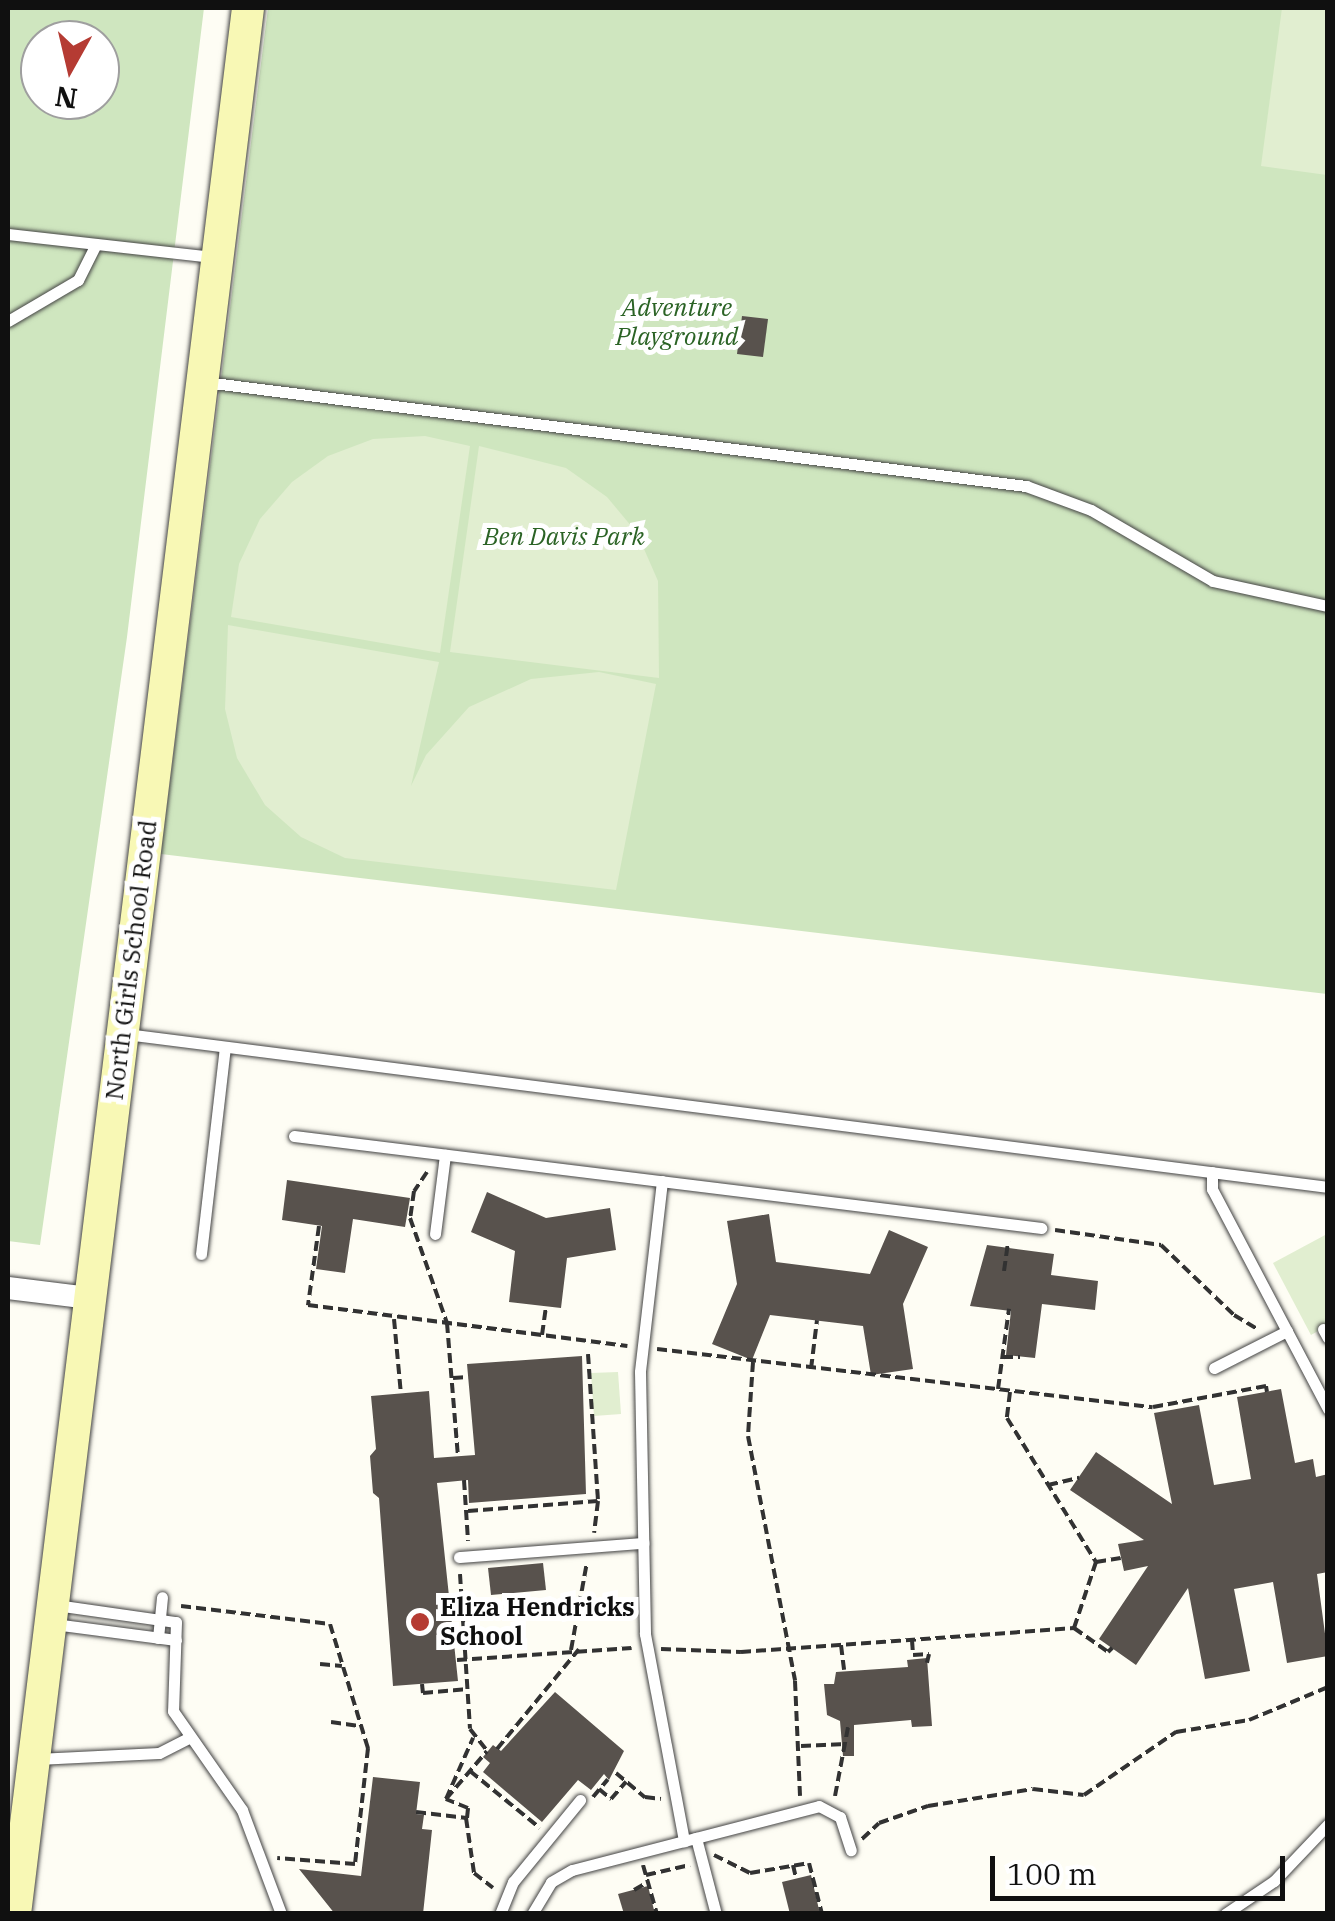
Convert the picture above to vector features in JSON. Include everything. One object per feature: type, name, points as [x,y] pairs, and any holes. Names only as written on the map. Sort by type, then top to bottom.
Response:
[{"type":"main road","name":"North Girls School Road","points":[[15,1914],[248,8]]},
{"type":"street","points":[[8,1288],[90,1298]]},
{"type":"lane","points":[[8,234],[217,258]]},
{"type":"lane","points":[[8,320],[78,280],[96,244]]},
{"type":"lane","points":[[202,381],[1026,486],[1091,510],[1213,581],[1328,606]]},
{"type":"lane","points":[[122,1034],[1328,1187]]},
{"type":"lane","points":[[201,1254],[225,1047]]},
{"type":"lane","points":[[294,1136],[1041,1228]]},
{"type":"lane","points":[[434,1234],[445,1155]]},
{"type":"lane","points":[[1212,1172],[1212,1189],[1328,1409]]},
{"type":"lane","points":[[662,1182],[643,1348],[646,1648],[672,1798],[701,1858],[716,1914]]},
{"type":"lane","points":[[1214,1368],[1287,1332]]},
{"type":"lane","points":[[459,1557],[642,1542]]},
{"type":"lane","points":[[158,1638],[162,1600]]},
{"type":"lane","points":[[51,1614],[176,1622],[171,1700],[188,1738],[242,1810],[281,1914]]},
{"type":"lane","points":[[51,1614],[176,1640]]},
{"type":"lane","points":[[34,1758],[159,1753],[188,1738]]},
{"type":"lane","points":[[500,1914],[504,1897],[580,1800]]},
{"type":"lane","points":[[532,1914],[562,1875],[800,1811],[832,1809],[852,1850]]},
{"type":"lane","points":[[1225,1914],[1244,1910],[1328,1824]]},
{"type":"path","points":[[445,1155],[414,1191],[410,1218],[447,1323],[458,1456]]},
{"type":"path","points":[[1004,1270],[1010,1224]]},
{"type":"path","points":[[319,1226],[308,1306],[1153,1407],[1266,1386],[1267,1392]]},
{"type":"path","points":[[1041,1228],[1161,1245],[1246,1323],[1287,1332]]},
{"type":"path","points":[[542,1335],[546,1306]]},
{"type":"path","points":[[998,1390],[1008,1309]]},
{"type":"path","points":[[394,1316],[401,1394]]},
{"type":"path","points":[[811,1369],[816,1320]]},
{"type":"path","points":[[570,1650],[598,1501],[588,1354]]},
{"type":"path","points":[[1002,1358],[1020,1356]]},
{"type":"path","points":[[753,1362],[750,1450],[789,1649],[800,1811]]},
{"type":"path","points":[[452,1378],[468,1377]]},
{"type":"path","points":[[1010,1392],[1006,1418],[1096,1562]]},
{"type":"path","points":[[1048,1485],[1079,1478]]},
{"type":"path","points":[[446,1799],[473,1738],[459,1557],[469,1539],[464,1480]]},
{"type":"path","points":[[467,1511],[598,1501]]},
{"type":"path","points":[[1096,1562],[1121,1558]]},
{"type":"path","points":[[1074,1628],[1096,1562]]},
{"type":"path","points":[[162,1600],[330,1624],[368,1748],[355,1864],[262,1861]]},
{"type":"path","points":[[457,1660],[579,1649],[789,1649],[1074,1628],[1108,1652],[1112,1648]]},
{"type":"path","points":[[912,1640],[914,1656],[930,1654],[928,1664]]},
{"type":"path","points":[[841,1645],[844,1670]]},
{"type":"path","points":[[497,1748],[579,1649]]},
{"type":"path","points":[[320,1664],[342,1666]]},
{"type":"path","points":[[422,1684],[422,1693],[468,1689]]},
{"type":"path","points":[[852,1850],[879,1824],[928,1806],[1034,1789],[1080,1796],[1176,1732],[1249,1720],[1328,1687]]},
{"type":"path","points":[[331,1722],[361,1726]]},
{"type":"path","points":[[832,1809],[848,1727]]},
{"type":"path","points":[[446,1799],[487,1751],[473,1738]]},
{"type":"path","points":[[798,1746],[846,1744]]},
{"type":"path","points":[[470,1770],[541,1829],[552,1815]]},
{"type":"path","points":[[616,1772],[645,1797],[672,1798]]},
{"type":"path","points":[[576,1787],[591,1800],[608,1780]]},
{"type":"path","points":[[600,1790],[611,1799],[626,1782]]},
{"type":"path","points":[[446,1799],[468,1808],[474,1873],[504,1897]]},
{"type":"path","points":[[416,1812],[466,1818]]},
{"type":"path","points":[[640,1853],[657,1914]]},
{"type":"path","points":[[634,1890],[647,1879],[701,1858],[750,1872],[811,1865],[822,1914]]},
{"type":"path","points":[[312,1870],[313,1860]]},
{"type":"path","points":[[793,1865],[796,1878]]},
{"type":"green space","points":[[8,8],[204,8],[127,637],[40,1245],[8,1241]]},
{"type":"green space","name":"Ben Davis Park","points":[[268,8],[1327,8],[1327,994],[161,854]]},
{"type":"green space","points":[[1282,8],[1327,8],[1327,175],[1261,166]]},
{"type":"green space","points":[[425,436],[470,446],[440,653],[231,617],[239,564],[260,519],[292,482],[328,456],[373,439]]},
{"type":"green space","points":[[479,446],[566,468],[607,497],[637,533],[658,581],[659,678],[450,652]]},
{"type":"green space","points":[[228,625],[439,662],[411,786],[426,755],[469,707],[531,679],[599,672],[656,684],[616,890],[345,858],[301,837],[265,805],[237,758],[225,709]]},
{"type":"green space","points":[[1327,1234],[1327,1326],[1311,1335],[1273,1263]]},
{"type":"green space","points":[[618,1372],[621,1414],[594,1416],[591,1373]]},
{"type":"building","points":[[742,316],[768,319],[763,357],[737,354]]},
{"type":"building","points":[[287,1180],[410,1198],[405,1227],[353,1219],[345,1273],[316,1269],[322,1226],[282,1220]]},
{"type":"building","points":[[487,1192],[546,1218],[610,1208],[616,1250],[567,1258],[561,1308],[509,1302],[515,1251],[471,1232]]},
{"type":"building","points":[[769,1214],[776,1262],[870,1274],[889,1230],[928,1247],[903,1304],[913,1369],[871,1375],[863,1326],[770,1315],[752,1360],[712,1344],[737,1284],[727,1221]]},
{"type":"building","points":[[987,1245],[1054,1254],[1051,1275],[1098,1281],[1095,1310],[1042,1304],[1035,1358],[1006,1355],[1011,1311],[970,1306]]},
{"type":"building","points":[[582,1356],[586,1494],[469,1503],[468,1480],[437,1483],[458,1681],[393,1686],[379,1498],[373,1493],[370,1456],[376,1449],[371,1396],[429,1391],[434,1458],[475,1455],[467,1364]]},
{"type":"building","points":[[1281,1389],[1295,1463],[1313,1459],[1316,1477],[1328,1474],[1328,1572],[1317,1574],[1328,1656],[1287,1663],[1273,1582],[1234,1589],[1250,1671],[1205,1679],[1188,1588],[1136,1665],[1099,1639],[1148,1566],[1124,1571],[1118,1544],[1144,1540],[1070,1490],[1096,1452],[1172,1504],[1154,1413],[1199,1405],[1214,1485],[1251,1479],[1237,1397]]},
{"type":"building","points":[[543,1563],[546,1590],[491,1595],[488,1568]]},
{"type":"building","points":[[927,1658],[932,1726],[912,1727],[911,1720],[854,1725],[854,1756],[843,1756],[840,1721],[827,1715],[824,1684],[834,1684],[836,1672],[908,1667],[907,1660]]},
{"type":"building","points":[[555,1692],[624,1751],[609,1780],[604,1774],[591,1790],[578,1780],[542,1822],[483,1772],[490,1763],[483,1757],[493,1745],[501,1751]]},
{"type":"building","points":[[373,1777],[420,1782],[416,1814],[424,1815],[422,1829],[432,1830],[423,1914],[335,1914],[299,1869],[361,1876]]},
{"type":"building","points":[[811,1875],[820,1914],[790,1914],[782,1882]]},
{"type":"building","points":[[648,1886],[655,1914],[624,1914],[618,1894]]},
{"type":"place","name":"Eliza Hendricks School","points":[[420,1622]]},
{"type":"park label","name":"Adventure Playground","points":[[677,322]]}]
